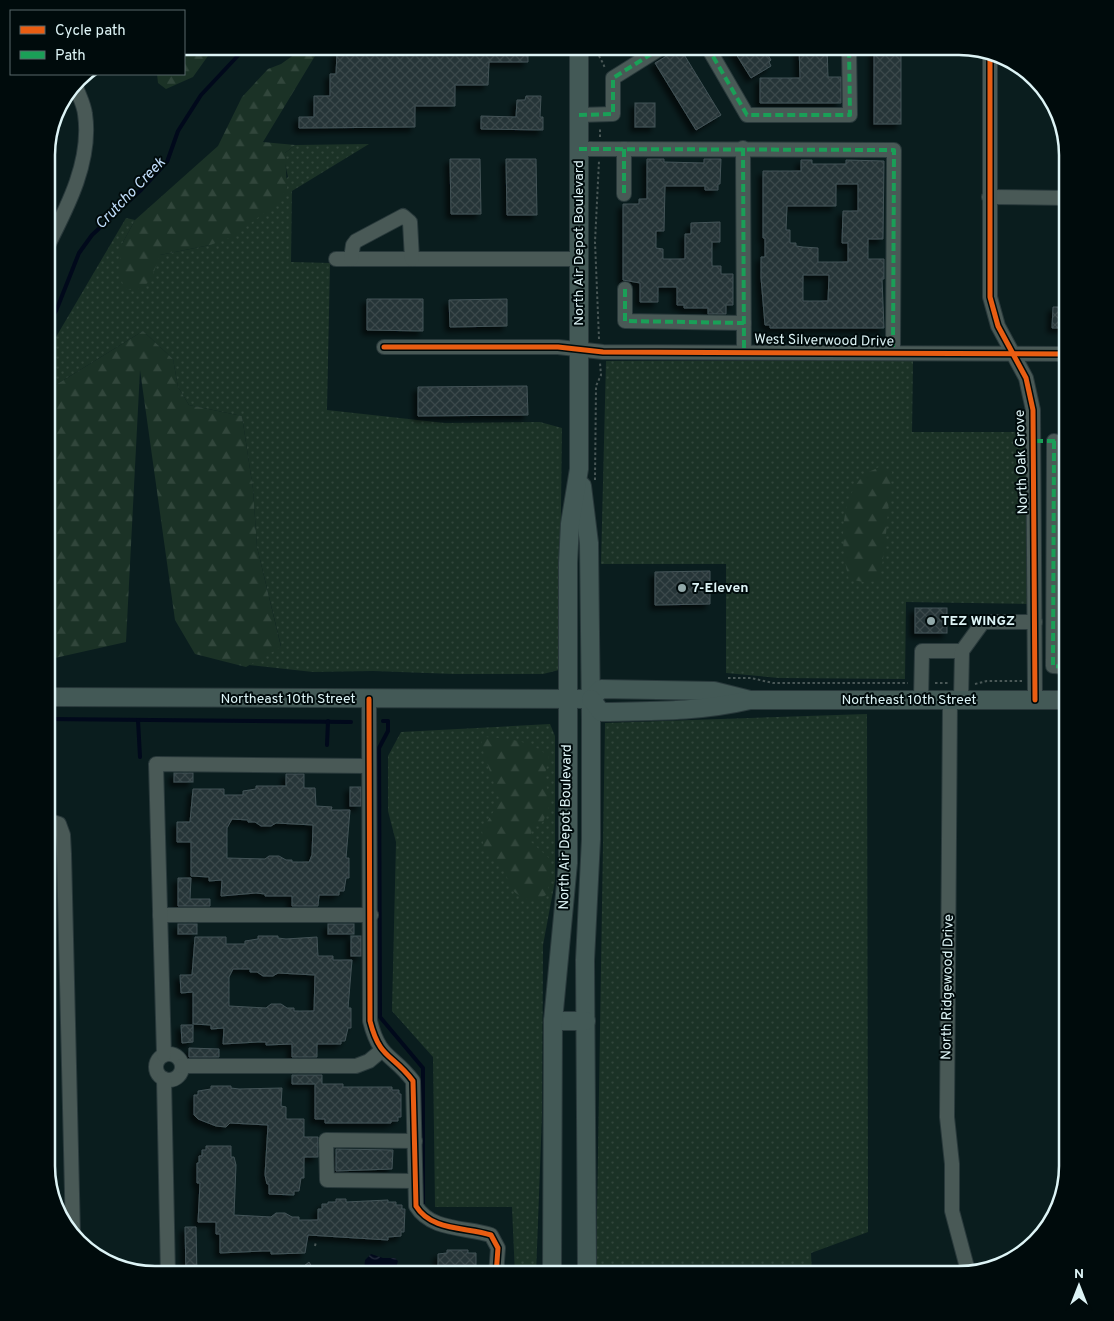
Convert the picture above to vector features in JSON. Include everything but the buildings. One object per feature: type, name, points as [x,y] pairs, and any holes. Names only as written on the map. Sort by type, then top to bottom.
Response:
[{"type":"main road","name":"North Air Depot Boulevard","points":[[579,55],[579,469],[589,543],[591,699],[591,839],[586,934],[587,1266]]},
{"type":"main road","name":"North Air Depot Boulevard","points":[[552,1266],[553,1021],[567,884],[568,563],[570,524],[579,469]]},
{"type":"main road","name":"Northeast 10th Street","points":[[55,698],[591,699],[601,712],[686,711],[715,708],[750,700],[921,692],[1059,700]]},
{"type":"main road","points":[[553,1021],[586,1021]]},
{"type":"street","points":[[579,115],[613,114],[613,78],[650,55]]},
{"type":"street","points":[[712,55],[747,115],[850,115],[849,55]]},
{"type":"street","name":"North Oak Grove","points":[[990,60],[990,297],[998,326],[1026,378],[1033,410],[1035,442],[1035,700]]},
{"type":"street","points":[[55,231],[66,209],[86,150],[85,113],[78,92]]},
{"type":"street","points":[[579,149],[742,148],[894,150],[893,353]]},
{"type":"street","points":[[742,148],[744,352]]},
{"type":"street","points":[[624,149],[624,194]]},
{"type":"street","points":[[989,197],[1059,198]]},
{"type":"street","points":[[351,259],[353,245],[356,241],[403,216],[410,222],[412,259]]},
{"type":"street","points":[[336,259],[579,259]]},
{"type":"street","points":[[625,289],[625,321],[744,323]]},
{"type":"street","name":"West Silverwood Drive","points":[[384,347],[558,347],[600,352],[1059,354]]},
{"type":"street","points":[[1035,442],[1059,441]]},
{"type":"street","points":[[1059,497],[1053,666],[1059,666]]},
{"type":"street","points":[[921,692],[922,651],[962,651],[983,622],[1035,622]]},
{"type":"street","name":"North Ridgewood Drive","points":[[962,651],[958,695],[947,1117],[952,1164],[952,1211],[966,1265]]},
{"type":"street","points":[[369,699],[370,1021],[375,1039],[381,1051],[404,1068],[413,1080],[416,1206],[422,1216],[438,1224],[491,1235],[498,1248],[497,1266]]},
{"type":"street","points":[[164,1056],[156,764],[368,766]]},
{"type":"street","points":[[55,823],[59,824],[63,835],[64,854],[73,1222]]},
{"type":"street","points":[[160,915],[371,916]]},
{"type":"street","points":[[182,1066],[356,1066],[369,1061],[381,1051]]},
{"type":"street","points":[[175,1055],[182,1066],[178,1077],[170,1080],[159,1074],[156,1066],[159,1059],[164,1056],[175,1055]]},
{"type":"street","points":[[164,1078],[168,1266]]},
{"type":"street","points":[[415,1141],[326,1140],[326,1180],[415,1181]]},
{"type":"path","points":[[598,55],[598,58],[604,63],[605,78]]},
{"type":"path","points":[[595,489],[596,386],[601,375],[595,242],[600,115]]},
{"type":"path","points":[[723,678],[751,678],[773,683],[958,695],[987,681],[1035,681]]},
{"type":"green space","points":[[185,55],[209,55],[193,77],[166,89],[158,83],[157,75],[185,75]]},
{"type":"green space","points":[[294,55],[316,55],[263,142],[295,145],[285,153],[287,188],[279,202],[232,237],[210,245],[160,255],[150,280],[136,290],[128,290],[123,285],[119,269],[122,244],[135,220],[218,146],[242,97],[268,69],[281,64]]},
{"type":"green space","points":[[369,144],[292,191],[291,262],[330,263],[327,410],[445,423],[540,422],[562,428],[559,670],[543,674],[454,674],[373,671],[313,672],[249,665],[281,646],[257,547],[253,489],[242,416],[189,405],[178,387],[173,359],[143,331],[55,385],[55,339],[126,218],[135,220],[122,244],[160,255],[210,245],[288,177],[285,153],[295,145]]},
{"type":"green space","points":[[143,331],[173,359],[178,387],[189,405],[242,416],[253,489],[257,547],[281,647],[246,667],[195,654],[175,620],[140,370],[126,642],[55,658],[55,385]]},
{"type":"green space","points":[[606,361],[913,361],[912,432],[1026,432],[1028,604],[906,602],[905,679],[779,678],[726,673],[726,564],[601,564]]},
{"type":"green space","points":[[879,467],[892,472],[884,554],[879,581],[863,582],[849,579],[843,540],[845,512],[854,488],[864,475]]},
{"type":"green space","points":[[867,714],[868,1232],[811,1253],[812,1266],[596,1266],[605,723]]},
{"type":"green space","points":[[550,724],[555,736],[555,881],[543,945],[542,1115],[536,1266],[515,1266],[512,1207],[435,1207],[433,1057],[392,1011],[396,842],[388,811],[388,756],[401,732]]},
{"type":"green space","points":[[483,737],[509,739],[526,743],[549,757],[544,778],[551,802],[543,822],[532,828],[530,841],[550,859],[548,894],[534,901],[516,893],[510,886],[505,867],[484,852],[482,830],[500,801],[481,745]]},
{"type":"water","points":[[371,1254],[383,1258],[395,1258],[398,1261],[397,1266],[364,1266],[365,1260]]},
{"type":"waterway","name":"Crutcho Creek","points":[[55,312],[79,253],[92,235],[141,190],[167,162],[178,131],[201,95],[239,55]]},
{"type":"waterway","points":[[55,719],[351,722]]},
{"type":"waterway","points":[[138,720],[140,757]]},
{"type":"waterway","points":[[327,745],[328,721]]},
{"type":"waterway","points":[[383,721],[388,721],[388,731],[379,748],[380,1017],[423,1068],[423,1207]]},
{"type":"marked path","points":[[579,115],[613,114],[613,78],[650,55]]},
{"type":"marked path","points":[[712,55],[747,115],[850,115],[849,55]]},
{"type":"marked path","points":[[743,148],[744,352]]},
{"type":"marked path","points":[[579,149],[894,150],[893,353]]},
{"type":"marked path","points":[[624,149],[624,194]]},
{"type":"marked path","points":[[625,289],[625,321],[744,323]]},
{"type":"marked path","points":[[1035,441],[1059,441]]},
{"type":"marked path","points":[[1054,441],[1053,666],[1059,666]]},
{"type":"cycle path","points":[[990,60],[990,297],[998,326],[1026,378],[1033,410],[1035,700]]},
{"type":"cycle path","points":[[384,347],[558,347],[603,352],[1059,354]]},
{"type":"cycle path","points":[[369,699],[370,1021],[382,1050],[413,1081],[416,1206],[423,1214],[440,1224],[491,1235],[498,1248],[497,1266]]},
{"type":"place","name":"7-Eleven","points":[[682,588]]},
{"type":"place","name":"TEZ WINGZ","points":[[931,621]]}]
